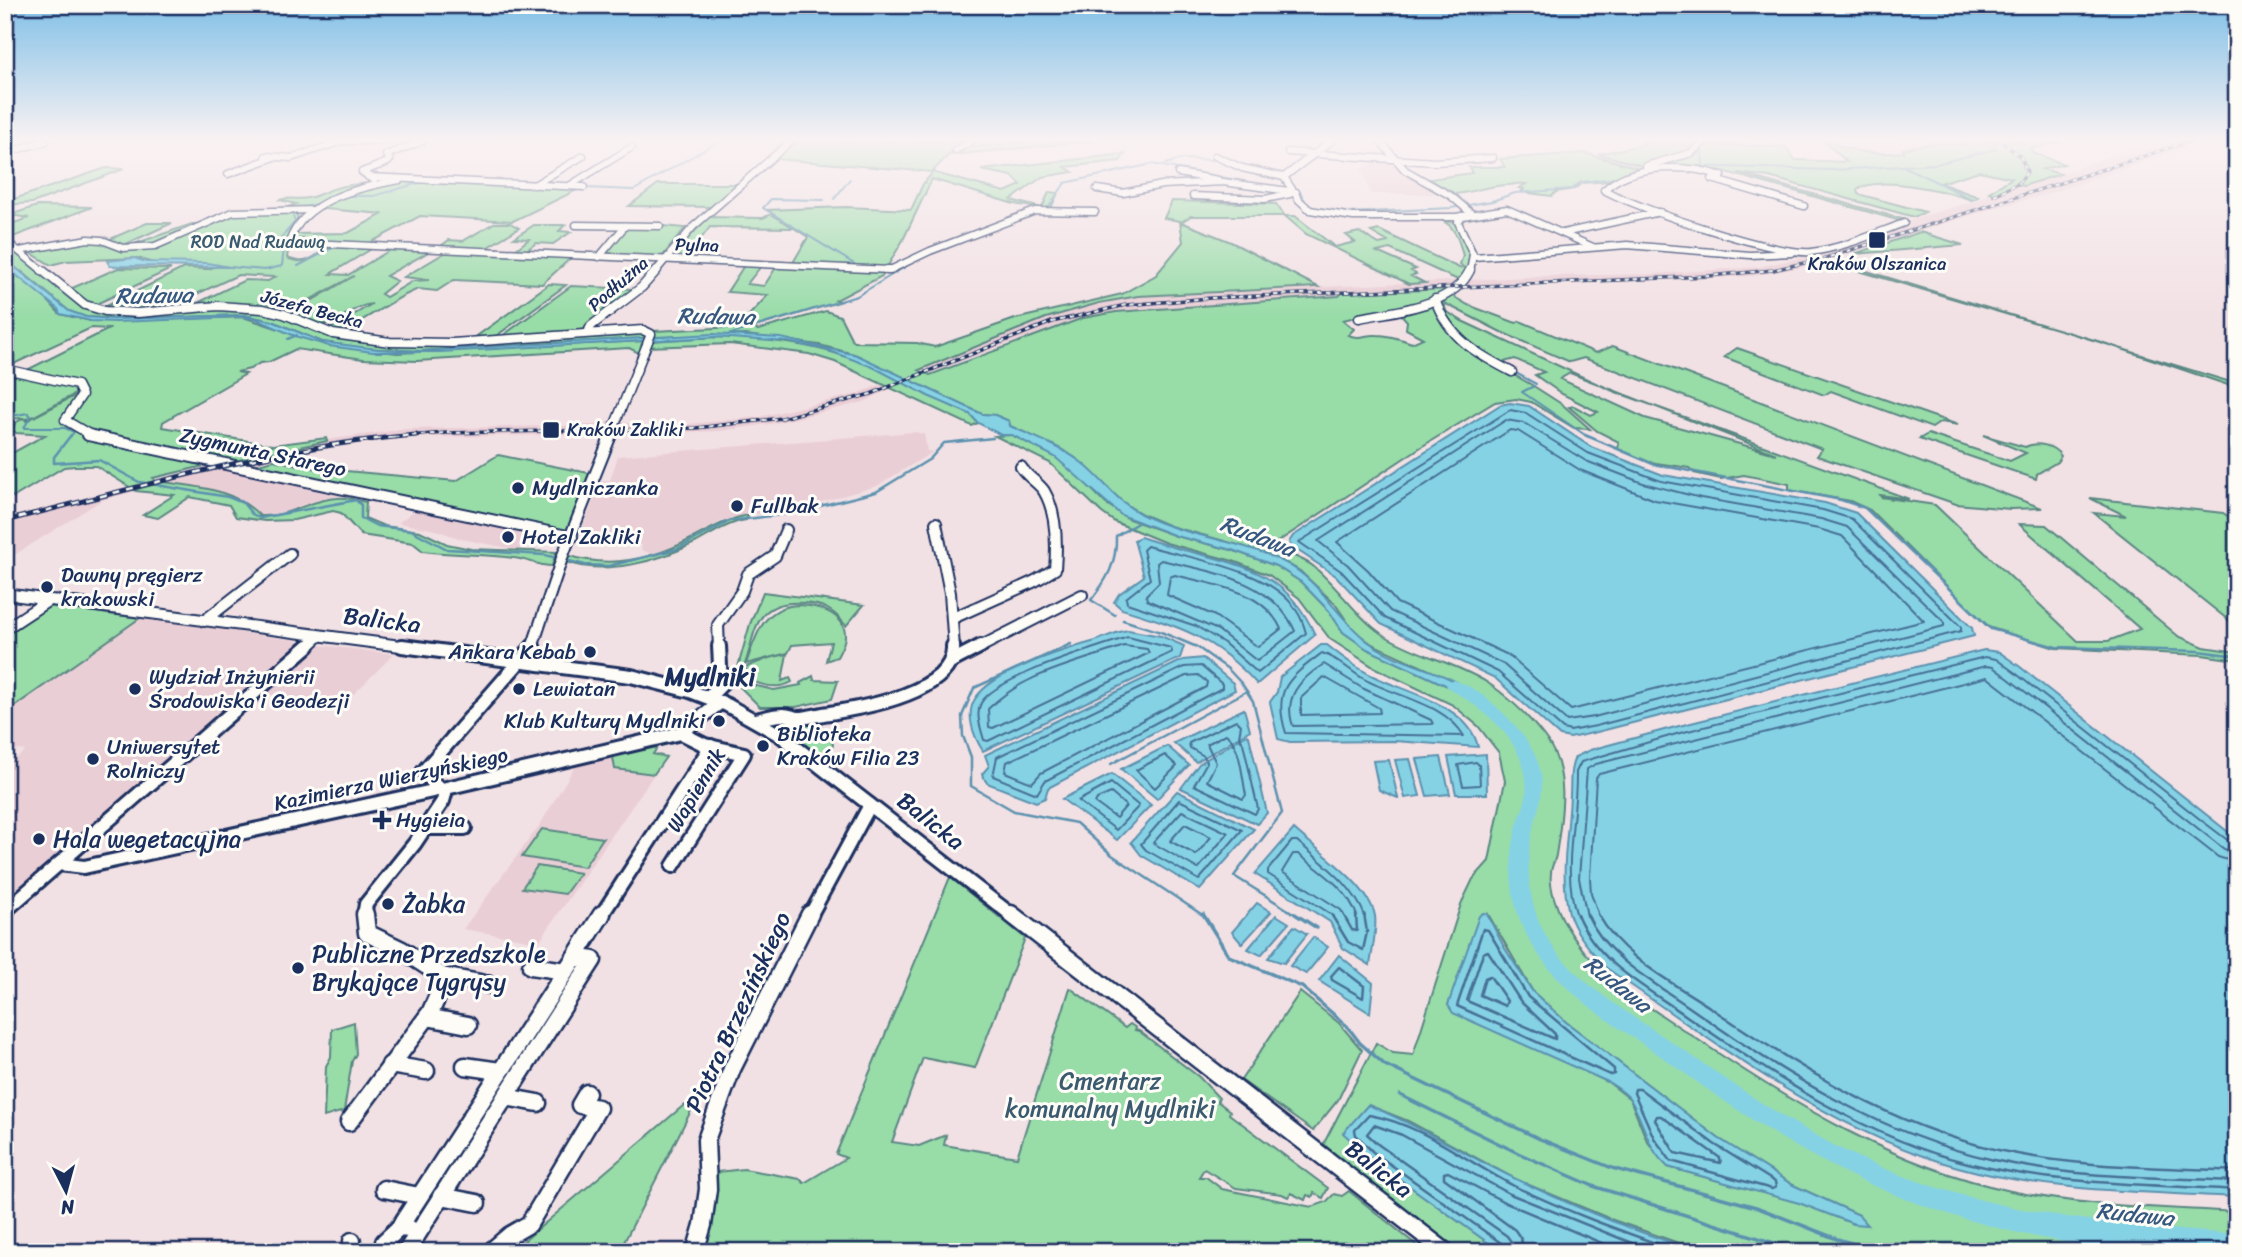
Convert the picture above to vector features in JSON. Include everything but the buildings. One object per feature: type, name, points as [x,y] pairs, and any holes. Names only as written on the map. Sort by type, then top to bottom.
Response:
[{"type":"street","name":"Pylna","points":[[337,200],[313,209],[291,234],[289,242],[890,270],[956,241],[1045,210],[1095,212]]},
{"type":"street","name":"Podłużna","points":[[593,333],[589,330],[592,326],[642,286],[693,227],[724,200]]},
{"type":"street","points":[[1300,200],[1304,207],[1330,215],[1462,216]]},
{"type":"street","points":[[1456,200],[1465,209],[1507,209],[1593,247]]},
{"type":"street","points":[[1624,200],[1795,252]]},
{"type":"street","points":[[1783,200],[1804,206]]},
{"type":"street","points":[[19,251],[88,239],[102,240],[123,248],[155,246],[233,212],[313,209]]},
{"type":"street","points":[[1359,318],[1435,299],[1455,289],[1469,274],[1474,257],[1459,226],[1458,220],[1465,209]]},
{"type":"street","points":[[1563,233],[1661,212]]},
{"type":"street","points":[[1432,216],[1448,219],[1459,226]]},
{"type":"street","points":[[1474,257],[1593,247],[1657,246],[1771,256],[1814,251],[1904,223]]},
{"type":"street","points":[[576,225],[660,226]]},
{"type":"street","points":[[599,257],[625,226]]},
{"type":"street","name":"Józefa Becka","points":[[5,240],[85,305],[106,311],[146,313],[218,306],[262,309],[284,314],[333,334],[390,342],[453,343],[643,330],[651,334],[572,537]]},
{"type":"street","points":[[1435,299],[1437,309],[1458,342],[1512,372]]},
{"type":"street","name":"Zygmunta Starego","points":[[5,369],[77,385],[82,395],[65,419],[89,436],[572,537]]},
{"type":"street","points":[[953,618],[1035,582],[1055,569],[1055,537],[1046,494],[1034,479],[1026,476],[1021,467]]},
{"type":"street","points":[[756,720],[785,714],[797,718],[872,703],[919,690],[934,682],[954,655],[948,576],[936,523]]},
{"type":"street","points":[[715,700],[721,685],[718,625],[742,590],[748,573],[775,556],[786,530]]},
{"type":"street","points":[[491,985],[442,976],[402,950],[371,936],[367,933],[364,919],[366,904],[443,801],[445,794],[442,789],[423,772],[458,729],[532,648],[539,635],[563,557],[572,537]]},
{"type":"street","points":[[204,621],[290,554]]},
{"type":"street","name":"Balicka","points":[[5,594],[638,678],[715,700],[780,735],[1446,1252]]},
{"type":"street","points":[[952,661],[1082,595]]},
{"type":"street","points":[[5,629],[49,600]]},
{"type":"street","points":[[5,911],[319,636]]},
{"type":"street","name":"Kazimierza Wierzyńskiego","points":[[59,864],[84,867],[442,789],[681,733],[715,700]]},
{"type":"street","points":[[780,735],[793,726],[797,718]]},
{"type":"street","name":"Wapiennik","points":[[673,866],[744,754],[687,738],[681,733]]},
{"type":"street","points":[[406,1252],[407,1232],[419,1196],[711,746]]},
{"type":"street","name":"Piotra Brzezińskiego","points":[[695,1252],[703,1225],[708,1189],[706,1140],[722,1095],[837,862],[870,806]]},
{"type":"street","points":[[425,828],[465,828]]},
{"type":"street","points":[[383,1252],[384,1242],[407,1232],[441,1196],[593,960],[575,957]]},
{"type":"street","points":[[531,966],[566,971]]},
{"type":"street","points":[[349,1122],[427,1017],[440,996],[444,982],[442,976]]},
{"type":"street","points":[[427,1017],[468,1025]]},
{"type":"street","points":[[390,1065],[426,1071]]},
{"type":"street","points":[[465,1066],[500,1072]]},
{"type":"street","points":[[490,1252],[510,1235],[529,1224],[597,1108],[580,1105],[587,1093]]},
{"type":"street","points":[[505,1097],[538,1103]]},
{"type":"street","points":[[384,1189],[419,1196]]},
{"type":"street","points":[[441,1196],[477,1203]]},
{"type":"shaded area","points":[[1977,200],[2027,200],[1802,267],[1753,276],[1343,293],[1339,296],[1116,312],[1083,318],[1004,345],[896,386],[864,402],[776,423],[720,431],[629,434],[616,438],[599,438],[596,434],[356,441],[226,469],[248,470],[356,494],[331,497],[292,513],[260,516],[250,505],[142,489],[102,500],[5,561],[5,518],[289,445],[406,429],[597,425],[599,422],[670,426],[759,417],[857,394],[1046,318],[1099,303],[1138,296],[1548,276],[1654,274],[1758,267],[1833,251],[1870,237],[1909,227],[1910,220]]},
{"type":"shaded area","points":[[914,432],[924,434],[927,451],[933,452],[877,486],[794,510],[722,521],[670,549],[652,554],[641,550],[642,545],[581,531],[602,481],[610,480],[618,456]]},
{"type":"shaded area","points":[[415,510],[538,534],[518,550],[398,523]]},
{"type":"shaded area","name":"Uniwersytet Rolniczy","points":[[140,618],[307,642],[5,901],[5,767],[25,751],[5,748],[5,713]]},
{"type":"shaded area","points":[[320,645],[394,654],[341,707],[265,694]]},
{"type":"shaded area","points":[[662,741],[653,754],[666,757],[539,942],[463,929],[541,823],[578,761],[589,762]]},
{"type":"green space","points":[[12,200],[41,200],[5,205],[5,202]]},
{"type":"green space","points":[[280,200],[557,200],[513,221],[420,216],[366,245],[292,242],[293,234],[348,233],[383,214],[314,208],[278,211],[296,204]]},
{"type":"green space","points":[[637,200],[720,200],[712,207],[629,206]]},
{"type":"green space","points":[[916,200],[922,200],[882,276],[836,300],[842,301],[751,328],[758,330],[826,311],[840,316],[855,342],[917,343],[935,347],[1015,319],[1122,294],[1156,275],[1183,242],[1180,221],[1164,218],[1172,201],[1276,204],[1285,216],[1191,216],[1181,222],[1231,242],[1318,287],[1138,296],[1099,303],[1046,318],[919,370],[930,375],[1083,318],[1116,312],[1339,296],[1342,293],[1452,289],[1435,298],[1343,320],[1354,329],[1348,335],[1386,336],[1412,343],[1423,338],[1406,329],[1407,321],[1398,311],[1426,304],[1434,306],[1457,343],[1563,405],[1590,429],[1574,428],[1531,402],[1516,399],[1495,402],[1421,447],[1273,545],[1313,566],[1382,634],[1496,688],[1518,707],[1544,736],[1558,763],[1562,793],[1551,885],[1559,911],[1576,941],[1605,973],[1622,987],[1731,1062],[1807,1109],[1885,1149],[1968,1180],[2011,1191],[2124,1206],[2237,1212],[2237,1252],[1704,1252],[1613,1220],[1517,1180],[1408,1121],[1368,1105],[1344,1133],[1369,1157],[1501,1252],[1459,1252],[1329,1152],[1324,1143],[1376,1043],[1393,1053],[1413,1055],[1461,904],[1473,879],[1489,861],[1505,781],[1499,753],[1478,726],[1453,705],[1375,668],[1330,639],[1299,598],[1269,575],[1233,561],[1166,543],[1115,522],[1050,463],[995,436],[1012,435],[1064,461],[1105,503],[1129,519],[1276,566],[1301,582],[1329,611],[1343,632],[1367,649],[1465,694],[1464,686],[1372,644],[1353,630],[1335,604],[1300,571],[1284,562],[1242,546],[1170,526],[1142,514],[1118,500],[1084,465],[1058,448],[1010,426],[1009,421],[995,415],[982,414],[854,354],[819,345],[746,335],[652,337],[653,331],[738,327],[768,295],[727,292],[745,264],[762,265],[747,284],[764,286],[777,266],[791,266],[808,237],[767,210],[846,207],[911,210]],"holes":[[[1488,914],[1533,992],[1566,1022],[1718,1138],[1793,1185],[1859,1215],[1854,1224],[1800,1203],[1668,1167],[1647,1141],[1630,1099],[1608,1082],[1448,1005]]]},
{"type":"green space","points":[[1000,200],[1011,200],[1042,208],[1046,200],[1055,200],[1050,210]]},
{"type":"green space","points":[[1825,200],[1833,200],[1906,220],[1904,222]]},
{"type":"green space","points":[[1851,200],[1879,200],[1925,212],[1914,217]]},
{"type":"green space","points":[[37,206],[92,207],[8,239],[5,237],[5,226],[29,218],[10,215]]},
{"type":"green space","name":"ROD Nad Rudawą","points":[[231,213],[297,213],[298,222],[290,235],[287,258],[295,261],[307,260],[326,249],[338,246],[373,248],[330,274],[348,275],[392,249],[430,251],[386,276],[397,281],[381,294],[386,297],[413,281],[429,280],[404,277],[448,251],[572,257],[542,284],[454,280],[437,291],[418,289],[342,332],[328,330],[372,304],[321,325],[289,314],[354,276],[286,313],[191,306],[245,280],[268,281],[275,277],[238,275],[162,310],[100,309],[184,268],[208,269],[220,265],[153,263],[138,258],[66,261],[51,265],[26,250],[78,240],[121,245],[110,239],[147,223],[172,223],[126,244],[134,244],[192,224],[202,224],[156,247]]},
{"type":"green space","points":[[771,214],[794,228],[710,227],[685,260],[669,259],[708,217],[763,218]]},
{"type":"green space","points":[[1285,216],[1295,216],[1335,247],[1355,242],[1346,235],[1359,232],[1379,244],[1388,242],[1371,232],[1379,230],[1459,268],[1463,267],[1460,264],[1463,256],[1456,234],[1449,225],[1439,219],[1454,223],[1467,245],[1470,260],[1465,274],[1458,280],[1390,249],[1377,252],[1416,269],[1411,271],[1416,274],[1411,276],[1425,283],[1409,284],[1306,234]]},
{"type":"green space","points":[[494,223],[510,223],[519,228],[481,251],[438,248],[449,240],[463,241]]},
{"type":"green space","points":[[534,225],[565,225],[559,231],[571,232],[553,244],[536,243],[524,252],[515,250],[529,239],[514,238]]},
{"type":"green space","points":[[627,228],[685,228],[661,258],[605,253]]},
{"type":"green space","points":[[1920,232],[1963,245],[1854,254]]},
{"type":"green space","points":[[5,241],[79,302],[104,312],[195,307],[260,310],[379,342],[645,332],[647,338],[420,351],[363,348],[322,342],[272,321],[244,315],[127,319],[86,317],[69,311],[21,271],[60,314],[91,321],[243,317],[324,344],[397,353],[646,341],[639,353],[629,348],[417,361],[363,359],[296,349],[269,362],[237,372],[246,374],[163,422],[162,427],[273,445],[326,438],[327,441],[230,462],[90,435],[68,419],[84,390],[23,372],[109,329],[91,328],[5,368]]},
{"type":"green space","points":[[1847,265],[2058,329],[1842,266]]},
{"type":"green space","points":[[118,268],[171,269],[92,306],[70,289]]},
{"type":"green space","points":[[549,284],[566,285],[492,339],[470,341]]},
{"type":"green space","points":[[571,286],[635,289],[603,310],[607,312],[581,332],[498,339]]},
{"type":"green space","points":[[1451,295],[1468,305],[1516,323],[1520,321],[1596,353],[1613,346],[2042,508],[2010,509],[1956,504],[1817,456],[1822,449],[1584,358],[1570,362],[1444,303],[1446,311],[1462,321],[1597,384],[1570,373],[1560,379],[1645,418],[1776,454],[1652,405],[1909,499],[1880,495],[1881,497],[1935,505],[2078,641],[2108,641],[2140,629],[2019,524],[2046,525],[2178,636],[2204,647],[2237,652],[2237,660],[2202,655],[2055,648],[1988,627],[1870,510],[1850,501],[1789,490],[1789,484],[1744,475],[1721,479],[1694,473],[1689,468],[1649,462],[1618,449],[1619,442],[1597,431],[1569,407],[1574,406],[1591,415],[1598,412],[1562,394],[1535,375],[1544,372],[1515,359],[1497,364],[1458,339],[1438,299]]},
{"type":"green space","points":[[716,337],[796,344],[855,359],[970,414],[978,423],[972,426],[835,362],[809,354],[730,344],[648,347],[650,341]]},
{"type":"green space","points":[[2116,347],[2237,384],[2237,388]]},
{"type":"green space","points":[[1737,348],[1958,425],[1941,422],[1932,428],[1831,391],[1824,395],[1724,357]]},
{"type":"green space","points":[[5,371],[69,383],[79,392],[25,419],[26,421],[80,393],[65,423],[139,449],[204,466],[153,478],[155,481],[224,494],[249,506],[260,516],[281,514],[327,499],[366,502],[365,518],[384,526],[420,531],[447,544],[471,549],[556,552],[552,566],[514,558],[423,551],[413,543],[361,535],[341,513],[333,511],[294,520],[265,521],[236,517],[229,505],[190,497],[158,518],[143,515],[174,495],[136,491],[96,466],[64,467],[14,497],[5,495],[5,457],[45,435],[16,433],[13,430],[15,423],[24,418],[5,419]]},
{"type":"green space","points":[[1928,434],[2010,461],[2026,453],[1983,435],[2025,447],[2044,445],[2061,456],[2057,462],[2037,474],[2036,479],[1919,439]]},
{"type":"green space","points":[[498,455],[589,473],[566,533],[250,466],[274,460],[313,468],[456,481]]},
{"type":"green space","points":[[2090,498],[2223,513],[2237,522],[2237,627],[2094,513],[2126,516]]},
{"type":"green space","points":[[748,515],[746,520],[727,526],[682,549],[649,560],[616,567],[582,566],[566,562],[567,555],[599,561],[632,560],[663,551],[726,521]]},
{"type":"green space","points":[[763,592],[864,605],[846,626],[833,612],[817,605],[783,604],[769,610],[760,619],[742,670],[734,681],[750,624]]},
{"type":"green space","points":[[798,605],[821,609],[840,621],[845,639],[837,657],[826,661],[831,642],[792,645],[788,653],[746,664],[758,633],[769,617],[786,607]]},
{"type":"green space","points":[[48,606],[140,618],[5,713],[5,635]]},
{"type":"green space","points":[[787,654],[782,681],[790,678],[792,682],[769,686],[746,677],[746,667]]},
{"type":"green space","points":[[813,676],[814,680],[838,681],[832,699],[796,707],[760,707],[737,684],[774,690],[801,685],[800,683]]},
{"type":"green space","points":[[828,715],[820,725],[833,744],[829,764],[793,737],[804,721]]},
{"type":"green space","points":[[662,741],[653,754],[666,757],[654,774],[615,769],[612,752]]},
{"type":"green space","points":[[542,829],[603,838],[584,867],[522,857]]},
{"type":"green space","points":[[537,866],[580,873],[565,894],[522,888]]},
{"type":"green space","name":"Cmentarz komunalny Mydlniki","points":[[950,877],[1025,938],[975,1068],[923,1058],[892,1142],[919,1146],[946,1135],[944,1145],[1017,1157],[1070,988],[1125,1028],[1130,1024],[1136,1028],[1135,1030],[1199,1077],[1219,1098],[1217,1101],[1230,1111],[1229,1114],[1328,1188],[1323,1198],[1314,1193],[1312,1197],[1307,1195],[1305,1200],[1291,1193],[1288,1197],[1236,1188],[1204,1169],[1199,1177],[1206,1177],[1222,1189],[1312,1207],[1326,1202],[1334,1194],[1342,1196],[1349,1191],[1425,1252],[700,1252],[718,1172],[744,1169],[800,1179],[804,1183],[846,1158],[836,1154]]},
{"type":"green space","points":[[1300,992],[1339,1023],[1362,1050],[1338,1100],[1313,1131],[1241,1080]]},
{"type":"green space","points":[[354,1022],[356,1054],[352,1061],[344,1111],[324,1117],[326,1066],[331,1057],[332,1029]]},
{"type":"green space","points":[[684,1105],[693,1107],[619,1252],[511,1252]]},
{"type":"water","points":[[134,258],[146,262],[207,263],[230,267],[110,266],[107,261]]},
{"type":"water","points":[[5,259],[69,311],[86,317],[114,319],[244,315],[272,321],[322,342],[377,349],[420,351],[713,334],[781,338],[857,355],[982,414],[995,415],[1009,421],[1010,426],[1064,451],[1081,462],[1124,503],[1141,514],[1175,528],[1247,548],[1282,561],[1308,578],[1348,623],[1370,643],[1395,657],[1447,677],[1471,691],[1465,694],[1367,649],[1343,632],[1329,611],[1301,582],[1276,566],[1232,550],[1176,536],[1121,515],[1055,457],[1012,435],[1001,435],[978,423],[970,414],[928,396],[873,367],[827,350],[787,342],[716,337],[440,352],[373,352],[329,346],[295,336],[256,319],[243,317],[91,321],[60,314],[58,309],[5,266]]},
{"type":"water","points":[[1510,403],[1529,406],[1591,447],[1663,475],[1825,503],[1856,513],[1972,628],[1974,636],[1597,732],[1570,738],[1560,736],[1495,678],[1381,624],[1336,576],[1289,542],[1293,536],[1500,405]]},
{"type":"water","points":[[1140,537],[1232,563],[1266,577],[1293,600],[1305,615],[1315,635],[1257,684],[1211,644],[1179,628],[1122,609],[1114,602],[1119,594],[1144,576],[1134,540]]},
{"type":"water","points":[[1128,630],[1161,636],[1184,646],[1180,658],[983,751],[974,733],[971,712],[975,699],[984,689],[1028,663]]},
{"type":"water","points":[[1321,645],[1327,645],[1367,673],[1450,711],[1463,721],[1478,747],[1394,741],[1290,742],[1278,739],[1270,702],[1277,692],[1280,677]]},
{"type":"water","points":[[1984,650],[1999,652],[2019,666],[2237,839],[2237,1197],[2096,1190],[2026,1182],[1958,1167],[1911,1152],[1819,1108],[1730,1053],[1605,967],[1575,928],[1566,898],[1565,868],[1571,775],[1575,757],[1590,750],[1679,726]]},
{"type":"water","points":[[1203,658],[1233,683],[1235,690],[1048,788],[1045,798],[1036,802],[987,783],[982,774],[989,766],[985,755],[1183,660]]},
{"type":"water","points":[[1244,709],[1250,730],[1196,762],[1174,743]]},
{"type":"water","points":[[1245,735],[1249,736],[1267,813],[1257,824],[1181,788],[1199,764]]},
{"type":"water","points":[[1167,746],[1189,765],[1157,799],[1121,769]]},
{"type":"water","points":[[1486,754],[1487,794],[1456,794],[1448,757]]},
{"type":"water","points":[[1441,757],[1450,794],[1427,796],[1417,759]]},
{"type":"water","points":[[1410,759],[1420,796],[1405,798],[1395,760]]},
{"type":"water","points":[[1389,760],[1398,798],[1379,790],[1373,761]]},
{"type":"water","points":[[1112,774],[1151,805],[1117,840],[1062,799]]},
{"type":"water","points":[[1177,791],[1254,829],[1200,890],[1141,855],[1131,842]]},
{"type":"water","points":[[1294,829],[1353,881],[1371,904],[1375,928],[1370,965],[1343,948],[1330,922],[1255,874]]},
{"type":"water","points":[[1257,903],[1271,912],[1242,944],[1232,932]]},
{"type":"water","points":[[1487,914],[1504,947],[1533,992],[1566,1022],[1718,1138],[1793,1185],[1859,1215],[1868,1225],[1854,1224],[1799,1203],[1668,1167],[1655,1152],[1626,1094],[1608,1082],[1453,1013],[1448,1005],[1479,916]]},
{"type":"water","points":[[1276,915],[1289,923],[1261,955],[1248,949]]},
{"type":"water","points":[[1294,926],[1307,934],[1284,963],[1268,958]]},
{"type":"water","points":[[1313,937],[1328,947],[1306,974],[1290,966]]},
{"type":"water","points":[[1339,955],[1373,983],[1370,1013],[1319,981]]},
{"type":"water","points":[[1368,1105],[1563,1201],[1633,1229],[1704,1252],[1501,1252],[1369,1157],[1343,1133]]},
{"type":"waterway","points":[[304,208],[327,200]]},
{"type":"waterway","points":[[770,200],[763,208],[856,265]]},
{"type":"waterway","points":[[806,200],[824,200]]},
{"type":"waterway","points":[[1048,208],[1054,200]]},
{"type":"waterway","points":[[1304,200],[1307,204]]},
{"type":"waterway","points":[[1347,213],[1451,208],[1496,200]]},
{"type":"waterway","points":[[1026,218],[1039,213]]},
{"type":"waterway","points":[[230,267],[265,270],[282,266],[284,248],[281,238],[295,222],[293,216]]},
{"type":"waterway","points":[[298,266],[336,246]]},
{"type":"waterway","points":[[728,335],[857,296],[915,261]]},
{"type":"waterway","name":"Rudawa","points":[[288,339],[297,335]]},
{"type":"waterway","points":[[1514,372],[1536,384]]},
{"type":"waterway","points":[[1534,386],[1522,392],[1585,435]]},
{"type":"waterway","points":[[5,417],[28,413],[31,416],[24,428],[65,428],[74,432],[70,437]]},
{"type":"waterway","points":[[71,435],[54,457],[54,463],[99,460],[139,482],[228,497],[243,503],[252,514],[260,518],[356,500],[361,505],[361,518],[377,526],[411,530],[447,549],[545,555],[585,565],[609,566],[677,549],[730,521],[788,514],[876,492],[930,459],[944,443],[993,438]]},
{"type":"waterway","points":[[1585,435],[1653,464],[1841,500],[1865,508],[1991,629],[2056,647],[2198,651],[2237,656]]},
{"type":"waterway","points":[[1115,615],[1091,600],[1110,571],[1115,555],[1116,536],[1139,522]]},
{"type":"waterway","points":[[1123,620],[1197,647],[1228,669],[1247,691]]},
{"type":"waterway","points":[[1071,644],[974,688],[962,716],[963,736],[971,757],[971,786],[1014,811],[1076,823],[1112,855],[1204,916]]},
{"type":"waterway","name":"Rudawa","points":[[1453,685],[1497,716],[1521,745],[1529,761],[1534,778],[1534,796],[1522,842],[1519,868],[1529,920],[1546,951],[1560,968],[1609,1010],[1790,1132],[1871,1174],[1929,1196],[2051,1227],[2127,1238],[2237,1246]]},
{"type":"waterway","points":[[1111,764],[1247,691]]},
{"type":"waterway","points":[[1247,691],[1253,701],[1282,813],[1234,876],[1298,916]]},
{"type":"waterway","points":[[1203,914],[1229,956],[1302,987],[1347,1026],[1360,1043],[1385,1065],[1540,1139],[1612,1168],[1756,1207],[1837,1239],[1869,1248],[1933,1248],[1950,1252]]},
{"type":"waterway","points":[[1295,914],[1317,928]]},
{"type":"waterway","points":[[1400,1095],[1520,1154],[1593,1186],[1803,1252]]},
{"type":"railway","points":[[400,437],[446,433],[696,428],[782,418],[871,394],[1052,322],[1126,305],[1211,298],[1709,276],[1773,270],[1826,258],[2008,200]]},
{"type":"railway","points":[[400,437],[416,435]]},
{"type":"railway","points":[[394,437],[400,437]]},
{"type":"railway","points":[[5,521],[260,458],[400,437]]},
{"type":"place","name":"Kraków Olszanica","points":[[1877,240]]},
{"type":"place","name":"Kraków Zakliki","points":[[551,430]]},
{"type":"place","name":"Mydlniczanka","points":[[518,488]]},
{"type":"place","name":"Fullbak","points":[[737,506]]},
{"type":"place","name":"Hotel Zakliki","points":[[508,537]]},
{"type":"place","name":"Dawny pręgierz krakowski","points":[[47,587]]},
{"type":"place","name":"Ankara Kebab","points":[[590,652]]},
{"type":"place","name":"Wydział Inżynierii Środowiska i Geodezji","points":[[135,689]]},
{"type":"place","name":"Lewiatan","points":[[519,689]]},
{"type":"place","name":"Klub Kultury Mydlniki","points":[[719,721]]},
{"type":"place","name":"Biblioteka Kraków Filia 23","points":[[763,746]]},
{"type":"place","name":"Uniwersytet Rolniczy","points":[[93,759]]},
{"type":"place","name":"Hygieia","points":[[382,820]]},
{"type":"place","name":"Hala wegetacyjna","points":[[39,839]]},
{"type":"place","name":"Żabka","points":[[388,904]]},
{"type":"place","name":"Publiczne Przedszkole Brykające Tygrysy","points":[[298,968]]},
{"type":"district","name":"Mydlniki","points":[[710,677]]}]
